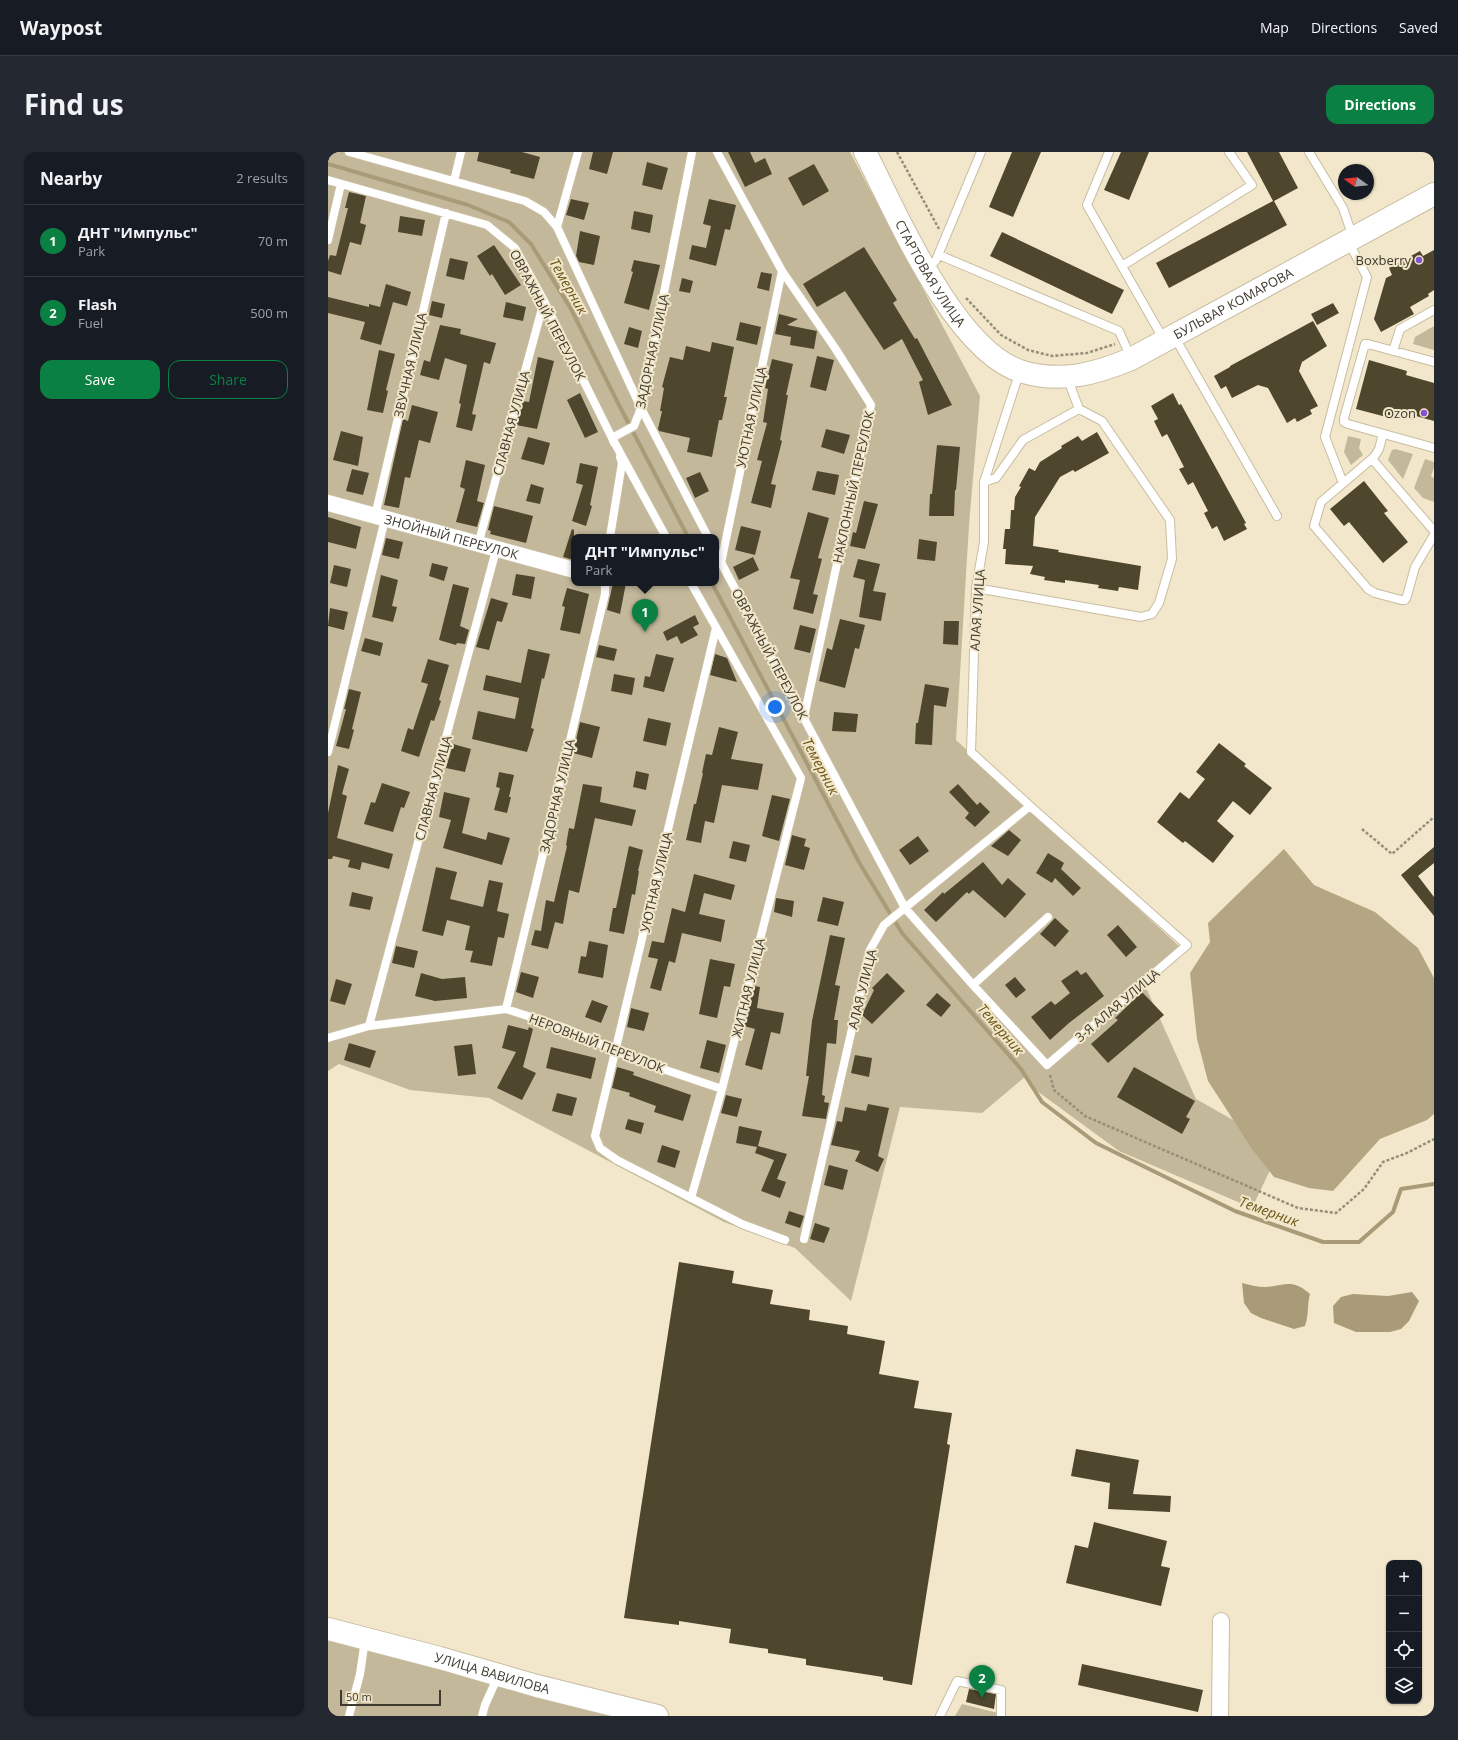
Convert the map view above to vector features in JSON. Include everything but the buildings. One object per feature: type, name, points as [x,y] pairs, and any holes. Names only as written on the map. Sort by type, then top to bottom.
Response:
[{"type":"street","name":"СТАРТОВАЯ УЛИЦА","points":[[866,152],[932,263],[936,290],[969,332],[988,351],[1003,363],[1022,372]]},
{"type":"street","name":"БУЛЬВАР КОМАРОВА","points":[[1022,372],[1054,377],[1066,377],[1081,376],[1105,370],[1127,350],[1169,338],[1434,194]]},
{"type":"street","name":"ЗНОЙНЫЙ ПЕРЕУЛОК","points":[[328,503],[571,569]]},
{"type":"street","points":[[1220,1716],[1221,1621]]},
{"type":"street","name":"УЛИЦА ВАВИЛОВА","points":[[328,1629],[365,1640],[440,1658],[498,1676],[654,1716]]},
{"type":"lane","points":[[349,152],[525,201],[544,212],[557,227],[641,408],[706,534]]},
{"type":"lane","points":[[454,181],[460,152]]},
{"type":"lane","points":[[557,227],[578,152]]},
{"type":"lane","name":"ЗАДОРНАЯ УЛИЦА","points":[[612,438],[634,426],[641,408],[692,152]]},
{"type":"lane","name":"НАКЛОННЫЙ ПЕРЕУЛОК","points":[[717,152],[782,271],[835,348],[871,405],[804,717]]},
{"type":"lane","points":[[981,152],[944,240],[932,263],[1119,331],[1127,350]]},
{"type":"lane","points":[[1109,152],[1087,205],[1122,266],[1169,338],[1277,516]]},
{"type":"lane","points":[[1122,266],[1252,185],[1229,152]]},
{"type":"lane","points":[[1308,152],[1344,208],[1350,239],[1367,277],[1325,437],[1343,483]]},
{"type":"lane","name":"ОВРАЖНЫЙ ПЕРЕУЛОК","points":[[328,180],[487,225],[515,248],[544,301],[612,438],[664,534]]},
{"type":"lane","points":[[328,240],[341,184]]},
{"type":"lane","name":"ЗВУЧНАЯ УЛИЦА","points":[[328,752],[446,213]]},
{"type":"lane","name":"УЮТНАЯ УЛИЦА","points":[[721,563],[782,271]]},
{"type":"lane","name":"СЛАВНАЯ УЛИЦА","points":[[478,545],[544,301]]},
{"type":"lane","points":[[1393,351],[1400,329],[1434,310]]},
{"type":"lane","points":[[1434,362],[1365,344],[1344,418],[1344,422],[1348,424],[1434,448]]},
{"type":"lane","name":"АЛАЯ УЛИЦА","points":[[1022,372],[1016,383],[984,482],[984,542],[976,588],[971,752],[1187,945]]},
{"type":"lane","points":[[976,588],[1141,617],[1152,614],[1159,603],[1172,559],[1170,520],[1102,421],[1079,409],[1066,377]]},
{"type":"lane","points":[[984,482],[996,478],[1023,440],[1079,409]]},
{"type":"lane","points":[[1383,434],[1377,454],[1320,502],[1314,526],[1371,592],[1401,600],[1404,600],[1415,567],[1434,535]]},
{"type":"lane","points":[[610,534],[622,463],[612,438]]},
{"type":"lane","points":[[1372,459],[1434,531]]},
{"type":"lane","name":"СЛАВНАЯ УЛИЦА","points":[[369,1026],[496,550]]},
{"type":"lane","name":"ОВРАЖНЫЙ ПЕРЕУЛОК","points":[[719,559],[906,908],[973,985],[1047,1065]]},
{"type":"lane","name":"ЗАДОРНАЯ УЛИЦА","points":[[506,1009],[605,594],[605,586]]},
{"type":"lane","points":[[693,586],[716,628]]},
{"type":"lane","name":"УЮТНАЯ УЛИЦА","points":[[691,1198],[617,1160],[600,1148],[595,1136],[617,1051],[716,628]]},
{"type":"lane","name":"ЖИТНАЯ УЛИЦА","points":[[691,1198],[722,1089],[801,778],[716,628]]},
{"type":"lane","name":"АЛАЯ УЛИЦА","points":[[804,1239],[870,950],[884,925],[1030,806]]},
{"type":"lane","points":[[973,985],[1048,916]]},
{"type":"lane","name":"3-Я АЛАЯ УЛИЦА","points":[[1047,1065],[1187,945]]},
{"type":"lane","name":"НЕРОВНЫЙ ПЕРЕУЛОК","points":[[328,1038],[369,1026],[506,1009],[566,1028],[639,1061],[722,1089]]},
{"type":"lane","points":[[691,1198],[742,1224],[785,1240]]},
{"type":"lane","points":[[349,1716],[360,1674],[365,1640]]},
{"type":"lane","points":[[482,1716],[485,1705],[498,1676]]},
{"type":"lane","points":[[940,1716],[957,1681],[1001,1690],[1001,1716]]},
{"type":"path","points":[[897,152],[944,240]]},
{"type":"path","points":[[961,293],[1000,335],[1028,350],[1052,356],[1127,350]]},
{"type":"path","points":[[1362,829],[1392,854],[1434,817]]},
{"type":"path","points":[[1047,1065],[1054,1090],[1085,1116],[1298,1208],[1336,1213],[1364,1189],[1383,1162],[1407,1153],[1434,1139]]},
{"type":"shaded area","points":[[328,152],[850,152],[980,396],[969,525],[956,740],[1181,948],[1143,981],[1196,1099],[1281,1147],[1252,1208],[1119,1151],[1037,1091],[1026,1076],[982,1113],[900,1107],[851,1301],[795,1248],[724,1222],[489,1098],[410,1090],[339,1064],[328,1071]]},
{"type":"shaded area","points":[[1434,326],[1434,350],[1413,344],[1415,337]]},
{"type":"shaded area","points":[[1348,436],[1361,439],[1359,448],[1363,455],[1351,465],[1344,452]]},
{"type":"shaded area","points":[[1395,449],[1413,454],[1403,479],[1388,460],[1392,450]]},
{"type":"shaded area","points":[[1425,459],[1434,462],[1434,468],[1431,476],[1434,478],[1434,502],[1423,498],[1414,488]]},
{"type":"shaded area","points":[[1284,849],[1314,885],[1375,912],[1418,948],[1434,978],[1434,1114],[1427,1120],[1380,1139],[1333,1191],[1309,1188],[1274,1177],[1252,1149],[1208,1081],[1197,1039],[1190,973],[1210,942],[1208,923]]},
{"type":"shaded area","points":[[1242,1283],[1265,1287],[1293,1284],[1303,1289],[1310,1294],[1305,1326],[1294,1329],[1251,1313],[1244,1303]]},
{"type":"shaded area","points":[[1412,1292],[1419,1301],[1409,1321],[1401,1329],[1390,1332],[1356,1332],[1334,1323],[1333,1306],[1341,1297],[1353,1294],[1388,1296]]},
{"type":"shaded area","points":[[328,1637],[649,1716],[328,1716]]},
{"type":"shaded area","points":[[962,1704],[998,1713],[998,1716],[955,1716]]},
{"type":"waterway","name":"Темерник","points":[[328,164],[468,205],[509,222],[531,244],[571,309],[686,534]]},
{"type":"waterway","name":"Темерник","points":[[714,586],[860,864],[902,933],[1021,1069],[1042,1102],[1096,1143],[1235,1211],[1323,1242],[1359,1242],[1393,1212],[1401,1189],[1434,1184]]},
{"type":"place","name":"Boxberry","points":[[1419,260]]},
{"type":"place","name":"Ozon","points":[[1424,413]]},
{"type":"place","name":"ДНТ \"Импульс\"","points":[[645,632]]},
{"type":"place","name":"Flash","points":[[982,1698]]}]
